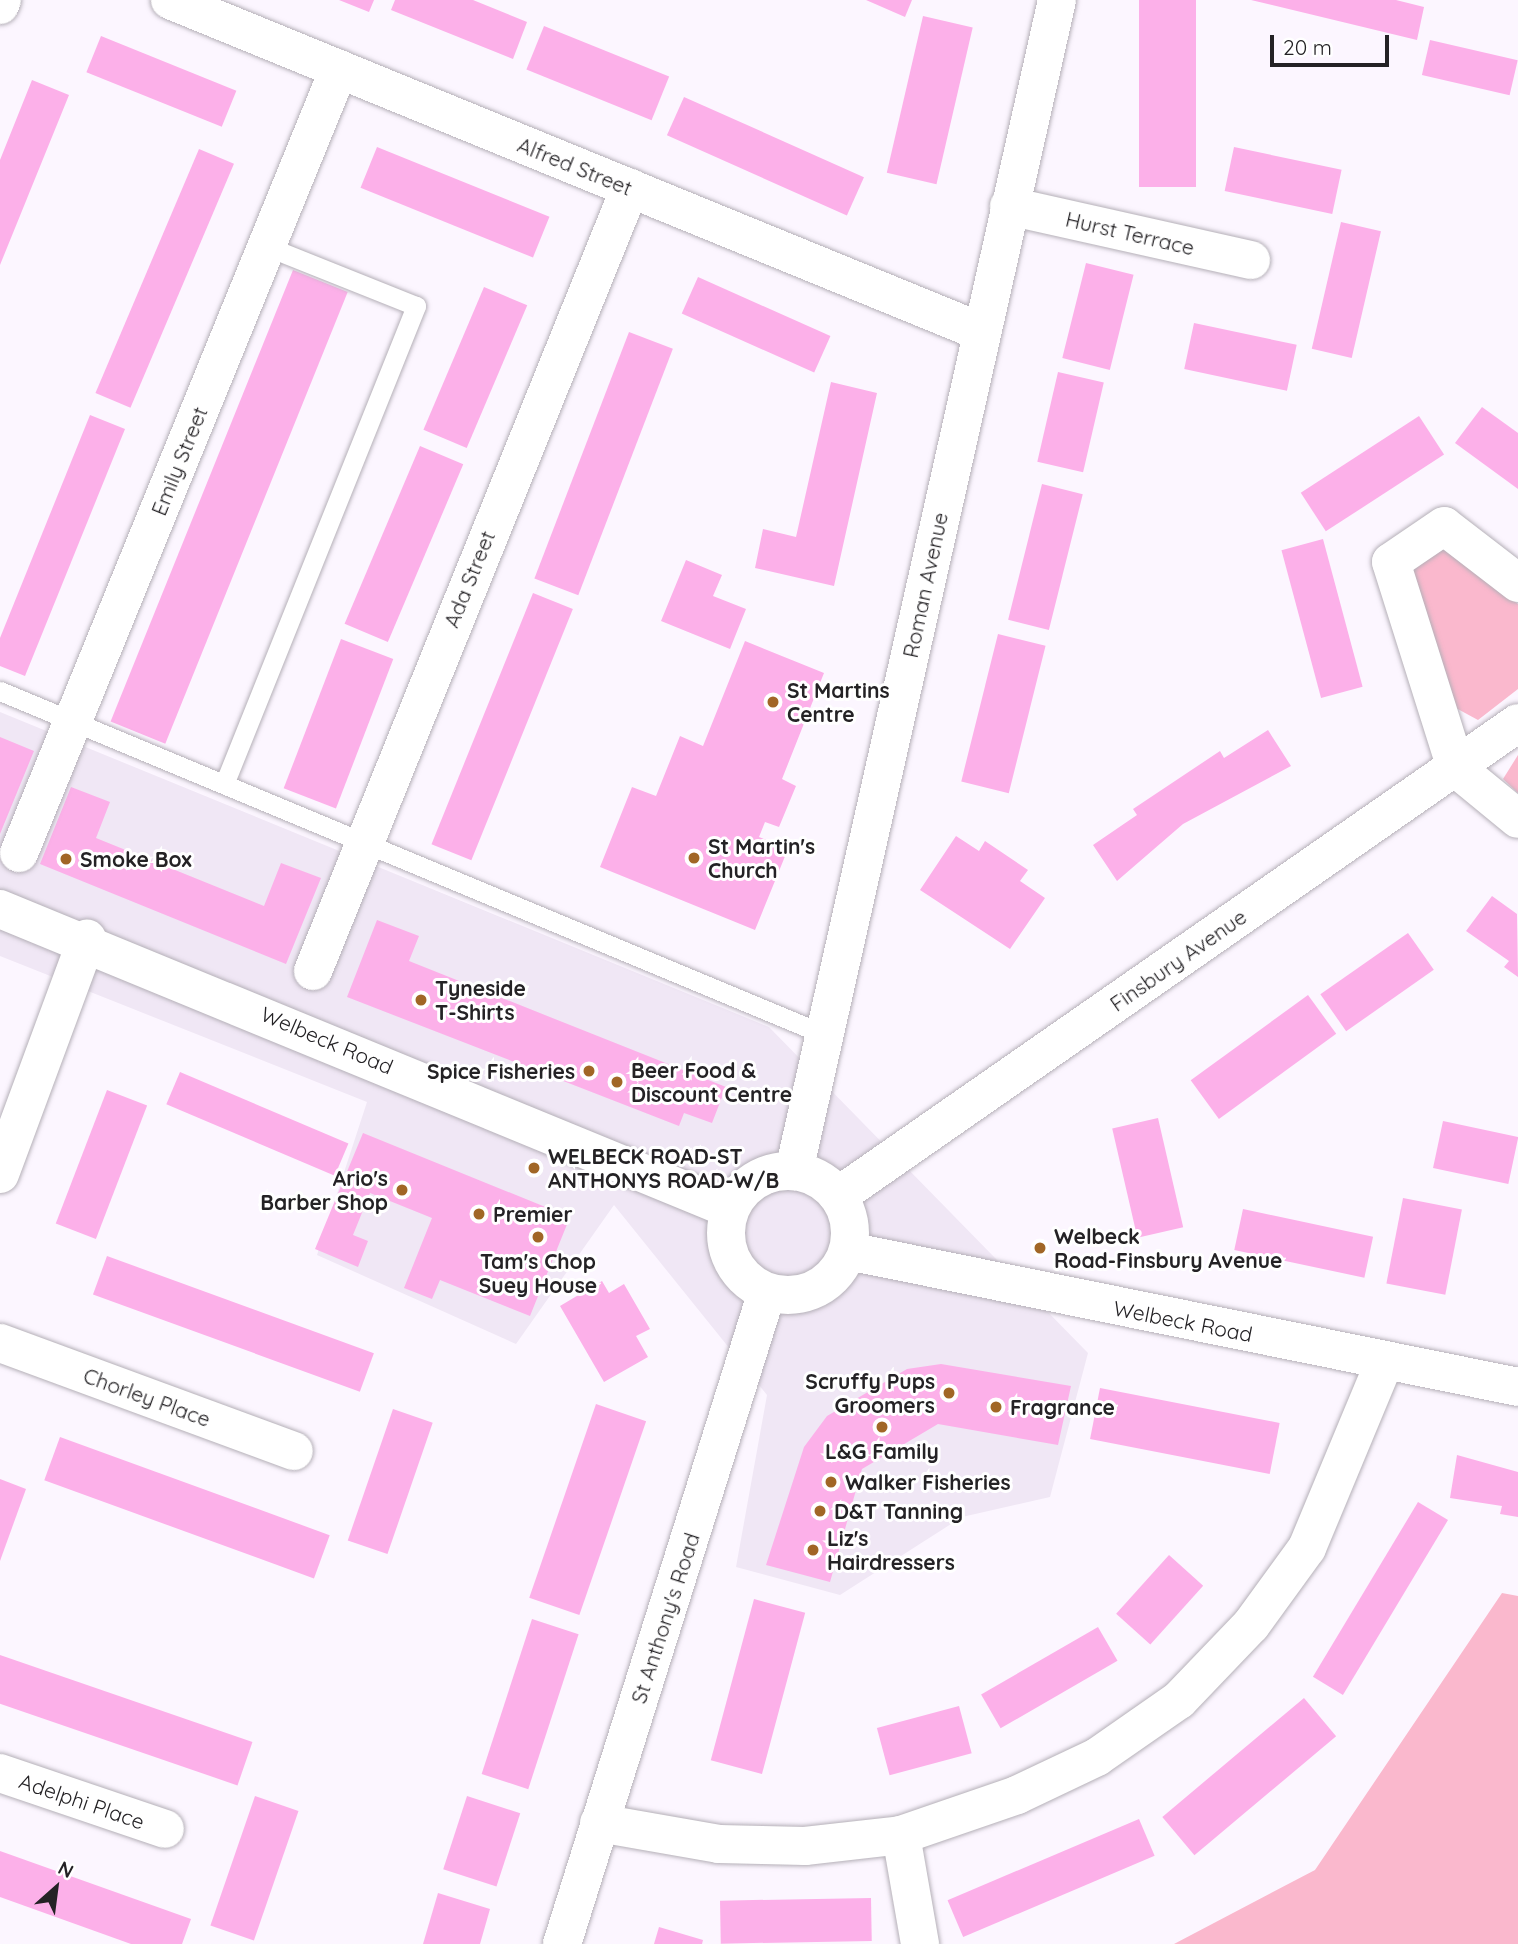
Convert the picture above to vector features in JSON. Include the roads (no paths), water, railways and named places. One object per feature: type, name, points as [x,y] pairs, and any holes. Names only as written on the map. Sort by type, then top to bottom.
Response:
[{"type":"street","points":[[0,5],[2,0]]},
{"type":"street","name":"Alfred Street","points":[[170,0],[979,331]]},
{"type":"street","name":"Roman Avenue","points":[[794,1171],[828,1036],[979,331],[1057,0]]},
{"type":"street","name":"Emily Street","points":[[19,853],[338,69]]},
{"type":"street","name":"Ada Street","points":[[313,971],[360,843],[630,188]]},
{"type":"street","name":"Hurst Terrace","points":[[1009,206],[1251,260]]},
{"type":"street","points":[[1518,583],[1444,526],[1391,562],[1456,768],[1518,820]]},
{"type":"street","name":"Finsbury Avenue","points":[[838,1196],[1518,723]]},
{"type":"street","name":"Welbeck Road","points":[[0,909],[87,939],[730,1209]]},
{"type":"street","points":[[0,1174],[87,939]]},
{"type":"street","points":[[794,1171],[811,1175],[838,1196],[849,1222],[848,1251],[825,1284],[787,1296],[766,1292],[731,1258],[730,1209],[763,1176],[794,1171]]},
{"type":"street","name":"Welbeck Road","points":[[848,1251],[1518,1387]]},
{"type":"street","name":"St Anthony's Road","points":[[562,1944],[766,1292]]},
{"type":"street","name":"Chorley Place","points":[[0,1343],[294,1451]]},
{"type":"street","points":[[599,1823],[731,1844],[805,1846],[901,1835],[1017,1795],[1097,1757],[1179,1700],[1251,1626],[1307,1548],[1385,1361]]},
{"type":"street","name":"Adelphi Place","points":[[0,1773],[165,1829]]},
{"type":"street","points":[[901,1835],[920,1944]]},
{"type":"lane","points":[[225,782],[416,306],[266,246]]},
{"type":"lane","points":[[0,691],[225,782],[360,843],[828,1036]]},
{"type":"place","name":"St Martins Centre","points":[[773,702]]},
{"type":"place","name":"St Martin's Church","points":[[694,858]]},
{"type":"place","name":"Smoke Box","points":[[66,859]]},
{"type":"place","name":"Tyneside T-Shirts","points":[[421,1000]]},
{"type":"place","name":"Spice Fisheries","points":[[589,1071]]},
{"type":"place","name":"Beer Food & Discount Centre","points":[[617,1082]]},
{"type":"place","name":"WELBECK ROAD-ST ANTHONYS ROAD-W/B","points":[[534,1168]]},
{"type":"place","name":"Ario's Barber Shop","points":[[402,1190]]},
{"type":"place","name":"Premier","points":[[479,1214]]},
{"type":"place","name":"Tam's Chop Suey House","points":[[538,1237]]},
{"type":"place","name":"Welbeck Road-Finsbury Avenue","points":[[1040,1248]]},
{"type":"place","name":"Scruffy Pups Groomers","points":[[949,1393]]},
{"type":"place","name":"Fragrance","points":[[996,1407]]},
{"type":"place","name":"L&G Family","points":[[882,1427]]},
{"type":"place","name":"Walker Fisheries","points":[[831,1482]]},
{"type":"place","name":"D&T Tanning","points":[[820,1511]]},
{"type":"place","name":"Liz's Hairdressers","points":[[813,1550]]}]
